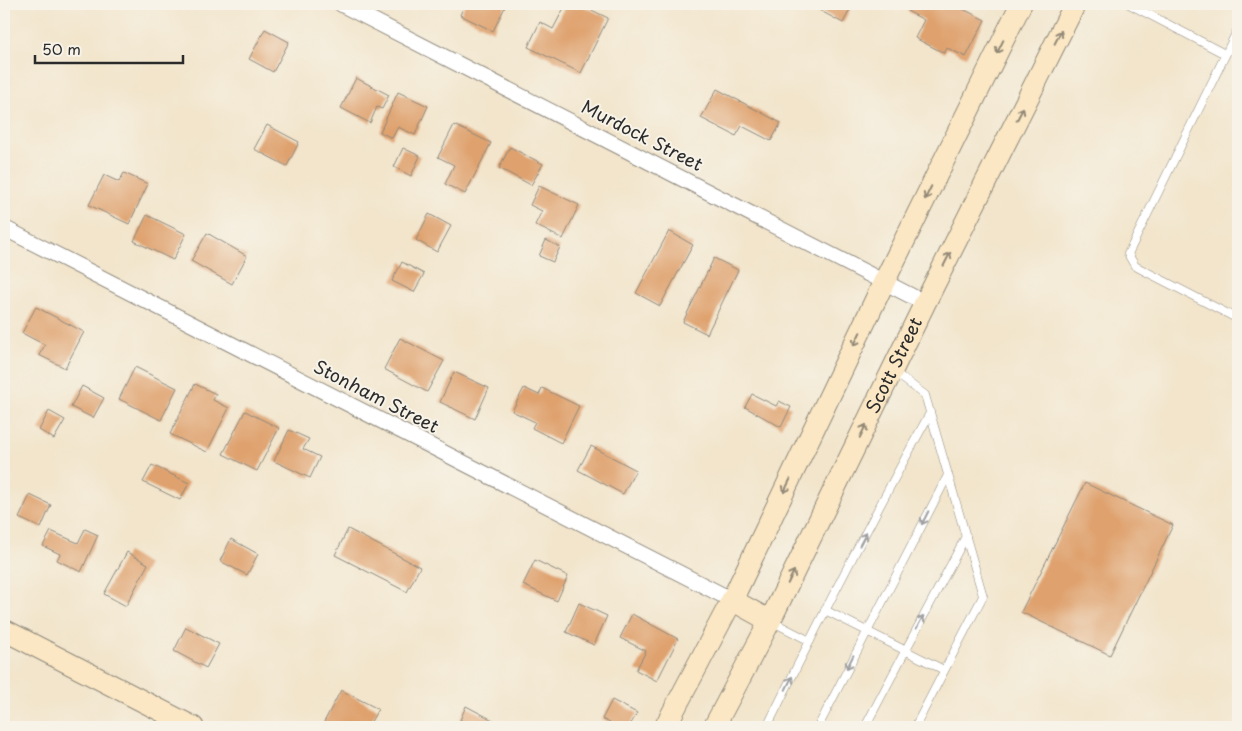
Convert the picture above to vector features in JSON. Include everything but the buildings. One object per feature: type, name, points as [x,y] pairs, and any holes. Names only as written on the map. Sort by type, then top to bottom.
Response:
[{"type":"main road","points":[[665,727],[732,600],[884,282],[1021,4]]},
{"type":"main road","name":"Scott Street","points":[[714,727],[770,621],[925,303],[1075,4]]},
{"type":"main road","points":[[732,600],[770,621]]},
{"type":"main road","points":[[4,630],[193,727]]},
{"type":"street","name":"Murdock Street","points":[[341,4],[925,303]]},
{"type":"street","name":"Stonham Street","points":[[4,228],[732,600]]},
{"type":"lane","points":[[1129,4],[1225,54]]},
{"type":"lane","points":[[1238,29],[1128,254],[1135,266],[1238,319]]},
{"type":"lane","points":[[892,371],[925,395],[983,596],[915,727]]},
{"type":"lane","points":[[767,727],[825,610],[930,413]]},
{"type":"lane","points":[[818,727],[948,475]]},
{"type":"lane","points":[[865,727],[966,536]]},
{"type":"lane","points":[[825,610],[944,670]]},
{"type":"lane","points":[[770,621],[810,641]]}]
